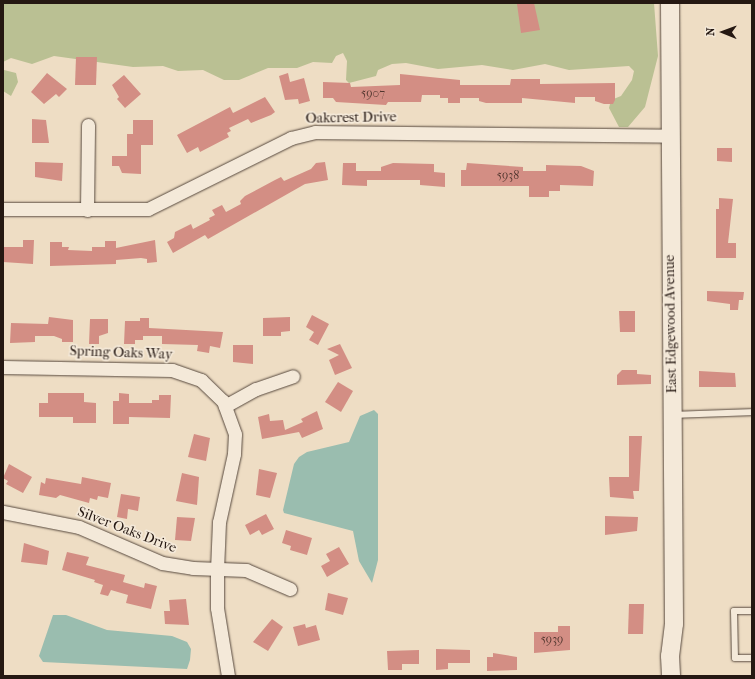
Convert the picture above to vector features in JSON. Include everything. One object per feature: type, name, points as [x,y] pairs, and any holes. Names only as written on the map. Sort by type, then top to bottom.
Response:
[{"type":"main road","name":"East Edgewood Avenue","points":[[670,3],[674,645]]},
{"type":"main road","points":[[671,676],[670,656],[674,645]]},
{"type":"main road","points":[[674,645],[680,676]]},
{"type":"street","points":[[87,210],[88,125]]},
{"type":"street","name":"Oakcrest Drive","points":[[3,209],[133,211],[154,207],[291,138],[315,132],[670,136]]},
{"type":"street","name":"Spring Oaks Way","points":[[3,367],[172,370],[201,380],[225,406]]},
{"type":"street","points":[[228,676],[217,608],[219,522],[234,454],[235,434],[225,406],[256,389],[293,376]]},
{"type":"street","name":"Silver Oaks Drive","points":[[3,512],[79,527],[162,563],[255,573],[290,589]]},
{"type":"lane","points":[[673,415],[752,412]]},
{"type":"lane","points":[[752,611],[734,611],[735,658],[752,658]]},
{"type":"shaded area","points":[[3,3],[654,3],[658,56],[645,107],[628,127],[619,127],[609,108],[611,100],[621,96],[632,80],[634,71],[629,66],[569,70],[545,64],[513,70],[482,65],[438,69],[406,63],[392,64],[378,70],[376,76],[349,83],[346,80],[347,61],[343,53],[336,56],[332,63],[313,62],[297,68],[268,68],[239,80],[224,80],[203,70],[178,71],[163,66],[133,67],[54,56],[32,64],[11,58],[3,62]]},
{"type":"shaded area","points":[[3,62],[4,70],[16,73],[18,82],[11,96],[3,91]]},
{"type":"shaded area","points":[[374,410],[378,414],[378,560],[372,583],[359,561],[353,531],[284,513],[283,510],[294,464],[299,457],[307,452],[349,442],[360,416]]},
{"type":"shaded area","points":[[53,615],[66,615],[107,630],[172,636],[187,642],[191,649],[187,669],[43,662],[39,656]]},
{"type":"building","points":[[534,3],[540,30],[521,33],[517,4]]},
{"type":"building","points":[[76,57],[97,57],[96,85],[75,85]]},
{"type":"building","points":[[47,73],[67,89],[59,97],[56,94],[44,104],[31,92]]},
{"type":"building","points":[[288,73],[290,82],[304,78],[310,101],[299,104],[298,99],[285,100],[279,76]]},
{"type":"building","points":[[400,74],[460,80],[460,85],[510,85],[511,79],[540,79],[540,84],[615,83],[615,100],[613,104],[604,104],[595,101],[595,97],[575,97],[575,103],[522,98],[522,103],[486,103],[479,101],[479,98],[460,98],[460,103],[448,103],[448,98],[440,98],[440,95],[422,95],[421,102],[388,102],[386,105],[336,102],[333,98],[323,98],[323,82],[350,83],[351,87],[400,85]]},
{"type":"building","points":[[124,75],[141,94],[125,108],[117,99],[119,97],[112,85]]},
{"type":"building","points":[[265,97],[275,112],[271,115],[251,123],[248,119],[229,128],[231,131],[227,133],[229,137],[200,152],[198,147],[187,153],[177,135],[230,107],[233,113]]},
{"type":"building","points":[[32,119],[46,120],[49,143],[32,143]]},
{"type":"building","points":[[133,120],[153,120],[153,145],[141,145],[141,174],[122,173],[119,166],[112,166],[112,156],[127,156],[127,134],[133,134]]},
{"type":"building","points":[[717,148],[732,148],[732,162],[717,161]]},
{"type":"building","points":[[35,162],[63,163],[62,181],[35,177]]},
{"type":"building","points":[[325,162],[328,180],[305,184],[208,239],[205,235],[173,253],[167,242],[174,238],[175,232],[191,224],[193,229],[210,220],[209,218],[215,215],[212,210],[222,205],[226,212],[241,204],[240,201],[245,196],[281,177],[284,181],[311,169],[316,163]]},
{"type":"building","points":[[343,163],[356,163],[356,171],[381,171],[381,167],[393,163],[434,164],[434,172],[445,173],[445,187],[420,185],[420,180],[367,180],[367,186],[342,185]]},
{"type":"building","points":[[467,163],[523,167],[523,171],[546,171],[546,165],[581,166],[594,171],[593,186],[560,185],[560,191],[549,191],[549,197],[529,197],[529,186],[461,186],[461,170],[466,170]]},
{"type":"building","points":[[719,198],[733,199],[728,243],[736,243],[736,258],[716,258],[716,209],[719,209]]},
{"type":"building","points":[[23,240],[34,240],[33,264],[3,262],[3,247],[23,247]]},
{"type":"building","points":[[155,240],[157,262],[147,263],[147,259],[141,258],[116,260],[116,264],[50,266],[50,242],[62,242],[62,247],[69,247],[68,250],[92,251],[92,247],[105,247],[105,241],[116,241],[116,248]]},
{"type":"building","points":[[707,291],[744,292],[743,300],[739,300],[738,310],[730,310],[730,304],[707,301]]},
{"type":"building","points":[[619,311],[635,311],[635,332],[620,332]]},
{"type":"building","points":[[312,315],[329,324],[318,345],[309,340],[314,332],[306,327]]},
{"type":"building","points":[[49,317],[73,320],[73,342],[62,342],[62,339],[54,336],[35,336],[35,342],[10,343],[11,323],[48,324]]},
{"type":"building","points":[[290,317],[290,331],[281,332],[281,336],[263,336],[263,318]]},
{"type":"building","points":[[140,318],[149,318],[149,328],[223,332],[220,348],[210,346],[209,353],[197,351],[198,345],[162,344],[162,336],[143,336],[143,340],[135,340],[135,344],[124,344],[125,321],[140,321]]},
{"type":"building","points":[[90,319],[108,319],[108,333],[99,336],[99,344],[89,344]]},
{"type":"building","points":[[340,344],[352,368],[335,375],[329,360],[339,355],[327,349]]},
{"type":"building","points":[[233,345],[253,345],[253,364],[233,362]]},
{"type":"building","points":[[622,370],[637,370],[637,374],[651,375],[651,384],[617,385],[617,375]]},
{"type":"building","points":[[699,371],[735,373],[736,387],[699,387]]},
{"type":"building","points":[[338,382],[353,391],[341,412],[325,402]]},
{"type":"building","points":[[48,393],[84,393],[84,402],[96,403],[96,423],[73,423],[73,417],[39,417],[39,403],[48,403]]},
{"type":"building","points":[[119,393],[129,394],[129,403],[152,403],[152,400],[159,400],[159,395],[171,395],[170,418],[129,417],[129,424],[113,424],[113,401],[119,401]]},
{"type":"building","points":[[317,411],[323,429],[302,438],[299,432],[262,439],[258,417],[269,414],[270,421],[283,420],[285,430],[303,422],[301,419]]},
{"type":"building","points":[[194,434],[210,438],[206,461],[188,457]]},
{"type":"building","points":[[629,436],[642,436],[639,491],[633,491],[634,499],[610,497],[609,477],[629,477]]},
{"type":"building","points":[[9,464],[32,477],[23,493],[6,484],[8,481],[3,478]]},
{"type":"building","points":[[259,469],[277,473],[270,498],[256,495]]},
{"type":"building","points":[[182,473],[199,477],[197,505],[176,501]]},
{"type":"building","points":[[82,477],[111,483],[108,498],[98,496],[97,500],[90,498],[89,503],[60,495],[56,498],[39,495],[41,482],[45,484],[46,478],[81,484]]},
{"type":"building","points":[[121,494],[140,497],[138,511],[128,509],[127,519],[117,517]]},
{"type":"building","points":[[266,514],[274,529],[262,535],[259,530],[250,535],[245,525]]},
{"type":"building","points":[[605,516],[638,517],[637,531],[605,535]]},
{"type":"building","points":[[177,517],[195,518],[191,541],[175,540]]},
{"type":"building","points":[[286,530],[312,538],[307,555],[290,550],[291,546],[282,543]]},
{"type":"building","points":[[24,543],[49,551],[47,565],[21,562]]},
{"type":"building","points":[[339,547],[349,564],[327,577],[321,566],[330,561],[326,554]]},
{"type":"building","points":[[67,552],[89,557],[86,565],[125,575],[123,582],[144,588],[145,583],[157,586],[151,609],[126,603],[128,595],[111,590],[108,596],[100,594],[103,585],[94,582],[95,580],[62,570]]},
{"type":"building","points":[[328,593],[348,598],[343,615],[325,610]]},
{"type":"building","points":[[186,599],[189,625],[165,624],[164,611],[170,611],[169,600]]},
{"type":"building","points":[[629,604],[644,604],[643,634],[628,634]]},
{"type":"building","points":[[272,619],[283,627],[268,651],[253,642]]},
{"type":"building","points":[[305,624],[306,628],[316,625],[320,640],[298,646],[293,627]]},
{"type":"building","points":[[558,626],[570,626],[570,650],[534,653],[534,632],[558,632]]},
{"type":"building","points":[[436,649],[470,650],[470,663],[448,663],[448,669],[436,670]]},
{"type":"building","points":[[419,650],[419,664],[402,664],[402,670],[388,670],[387,651]]},
{"type":"building","points":[[493,653],[517,657],[517,670],[487,671],[487,657],[493,657]]}]
